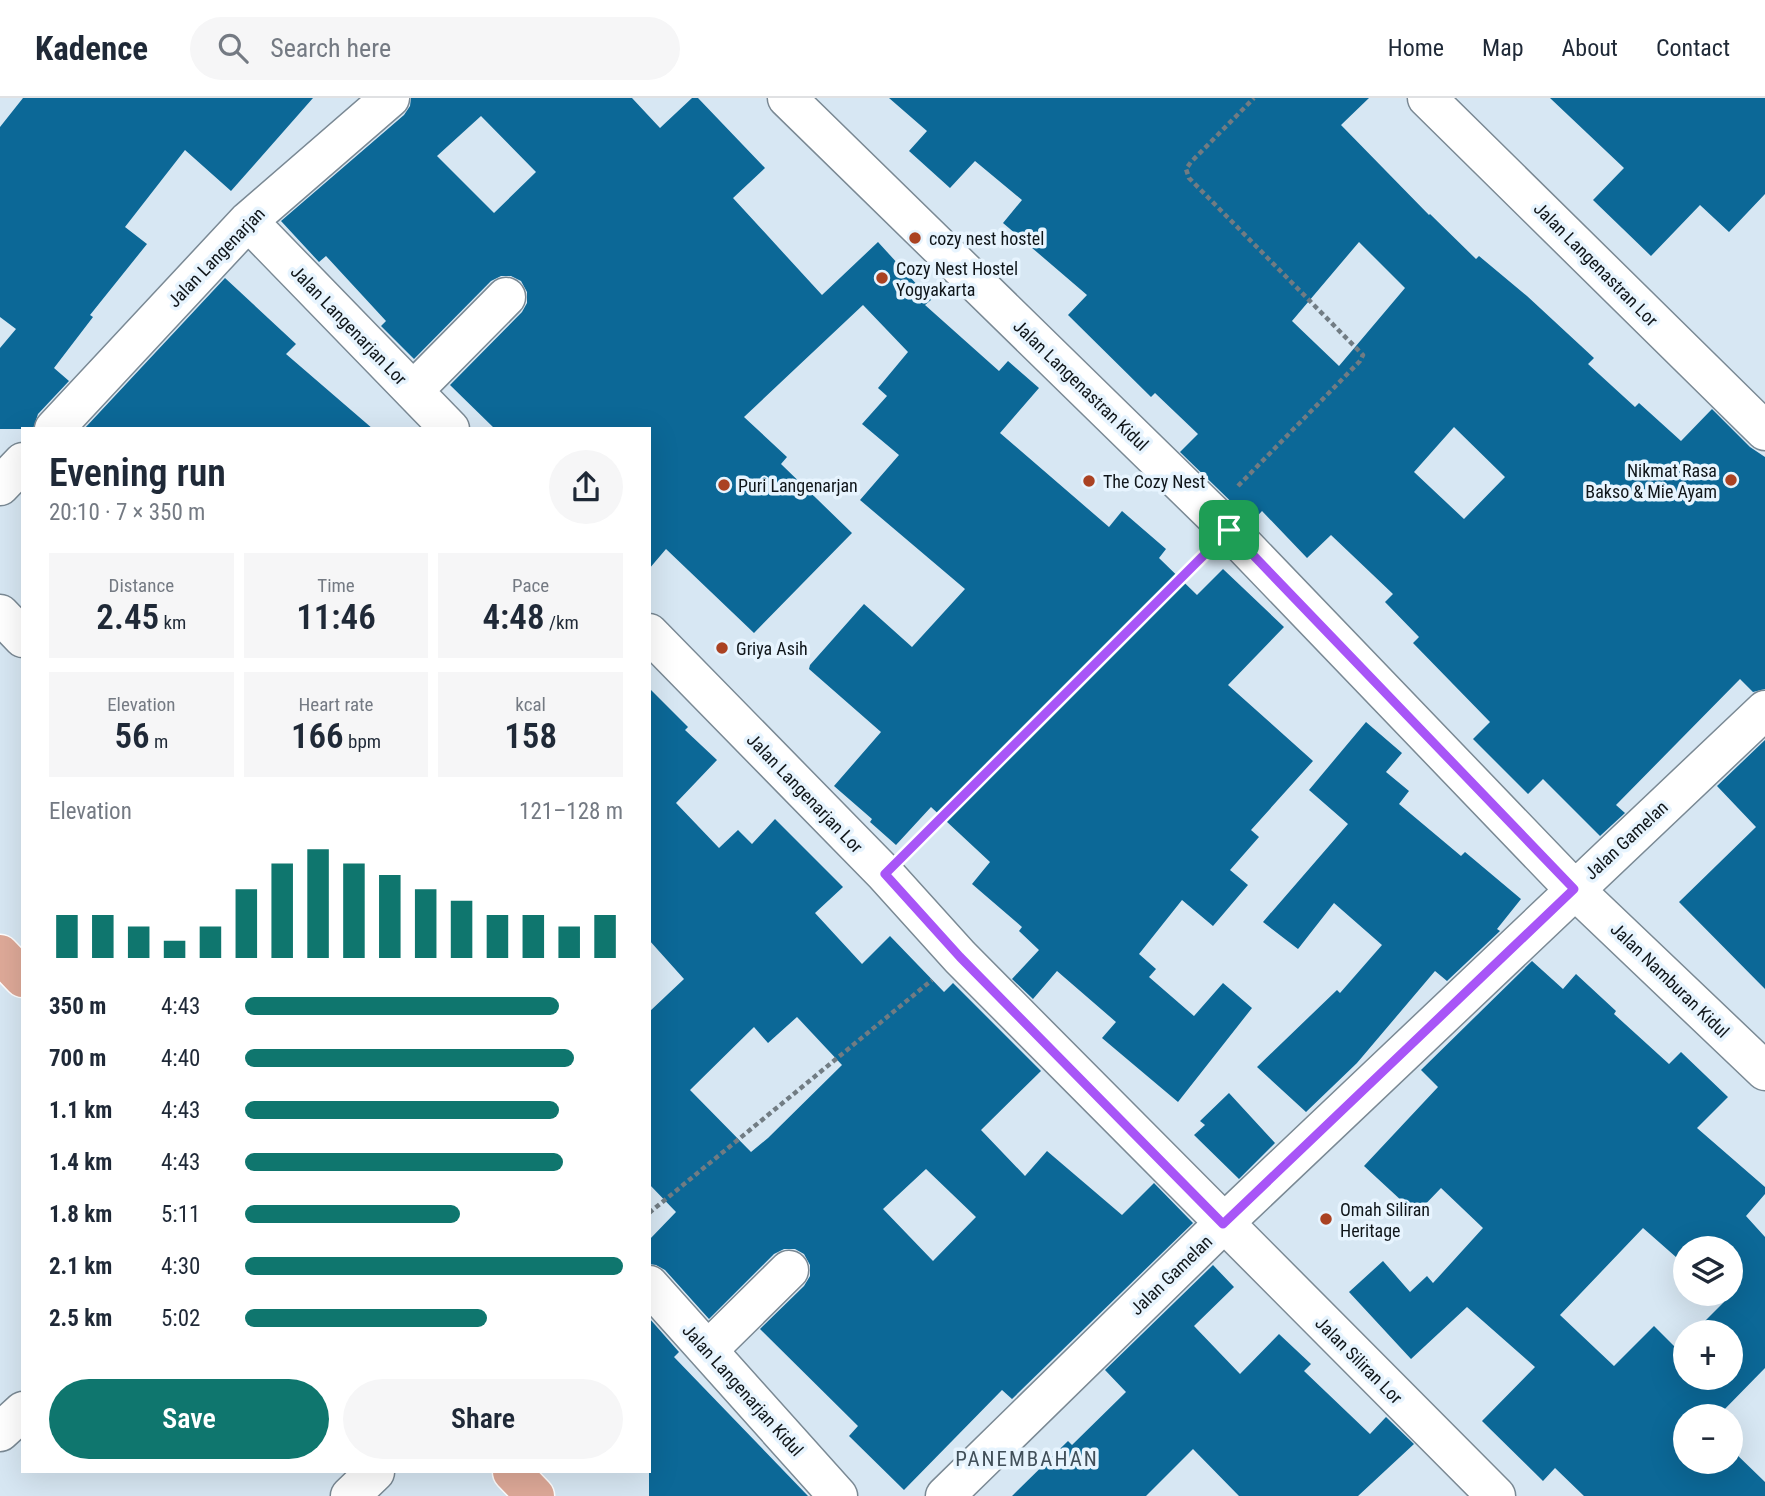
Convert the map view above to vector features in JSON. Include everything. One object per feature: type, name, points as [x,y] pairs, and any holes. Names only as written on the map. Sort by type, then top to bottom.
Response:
[{"type":"main road","points":[[0,954],[21,976]]},
{"type":"main road","points":[[513,1473],[535,1496]]},
{"type":"street","name":"Jalan Langenarjan","points":[[56,427],[248,221],[390,98]]},
{"type":"street","name":"Jalan Langenastran Kidul","points":[[786,98],[1220,521],[1574,889]]},
{"type":"street","name":"Jalan Langenastran Lor","points":[[1427,98],[1765,431]]},
{"type":"street","name":"Jalan Langenarjan Lor","points":[[248,221],[448,427]]},
{"type":"street","points":[[413,391],[506,297]]},
{"type":"street","points":[[0,486],[21,464]]},
{"type":"street","points":[[0,614],[21,636]]},
{"type":"street","name":"Jalan Langenarjan Lor","points":[[651,635],[885,874],[960,957],[1223,1224]]},
{"type":"street","name":"Jalan Gamelan","points":[[945,1496],[1223,1224],[1765,710]]},
{"type":"street","name":"Jalan Namburan Kidul","points":[[1574,889],[1765,1071]]},
{"type":"street","name":"Jalan Siliran Lor","points":[[1223,1224],[1496,1496]]},
{"type":"street","points":[[708,1350],[789,1270]]},
{"type":"street","name":"Jalan Langenarjan Kidul","points":[[651,1286],[838,1496]]},
{"type":"street","points":[[0,1432],[21,1413]]},
{"type":"street","points":[[350,1496],[374,1473]]},
{"type":"path","points":[[885,874],[1220,521],[1363,359],[1362,353],[1189,178],[1186,169],[1191,162],[1254,98]]},
{"type":"path","points":[[651,1211],[960,957]]},
{"type":"building","points":[[23,98],[313,98],[231,191],[185,150],[125,227],[147,244],[90,315],[93,317],[54,368],[69,381],[38,414],[34,427],[21,429],[0,429],[0,348],[16,329],[0,317],[0,127]]},
{"type":"building","points":[[411,98],[632,98],[660,128],[692,98],[698,98],[765,168],[733,198],[822,295],[878,242],[931,300],[925,305],[999,371],[1008,361],[1039,388],[1000,433],[1109,527],[1122,511],[1166,549],[1159,558],[1197,595],[1223,569],[1284,627],[1228,685],[1313,761],[1251,830],[1259,837],[1230,870],[1248,885],[1213,926],[1182,900],[1139,954],[1156,969],[1149,977],[1194,1016],[1223,983],[1252,1008],[1178,1102],[1102,1038],[1116,1022],[1057,971],[1033,999],[1012,979],[1039,950],[1019,931],[1022,927],[972,884],[990,862],[931,807],[896,845],[870,822],[872,819],[834,786],[881,732],[809,669],[810,665],[864,604],[912,647],[965,589],[860,500],[899,455],[862,424],[887,396],[878,388],[908,352],[863,305],[744,417],[787,457],[781,464],[852,533],[754,633],[666,549],[651,567],[651,427],[493,427],[450,385],[522,312],[527,303],[527,292],[521,281],[511,276],[501,276],[491,281],[414,359],[381,326],[386,321],[326,256],[319,262],[281,221],[404,115],[410,106]],"holes":[[[481,116],[536,172],[494,213],[437,156]]]},
{"type":"building","points":[[889,98],[1369,98],[1341,125],[1476,259],[1479,256],[1527,296],[1594,358],[1588,364],[1635,407],[1639,403],[1681,441],[1712,409],[1750,447],[1765,457],[1765,689],[1753,692],[1740,679],[1616,805],[1625,813],[1600,836],[1543,779],[1528,794],[1473,739],[1490,722],[1413,643],[1419,637],[1385,602],[1393,594],[1331,535],[1307,558],[1262,511],[1252,522],[1180,452],[1198,434],[1155,393],[1151,397],[1068,315],[1087,295],[1003,223],[1022,200],[975,161],[950,188],[909,151],[927,131]],"holes":[[[1359,242],[1405,288],[1339,366],[1292,321]],[[1454,427],[1505,477],[1464,519],[1414,472]]]},
{"type":"building","points":[[1550,98],[1765,98],[1765,194],[1729,232],[1700,205],[1651,256],[1593,200],[1624,168]]},
{"type":"building","points":[[225,278],[296,344],[286,354],[371,427],[86,427]]},
{"type":"building","points":[[651,690],[688,727],[685,730],[717,760],[676,803],[719,848],[738,830],[752,844],[775,819],[843,887],[815,913],[862,964],[890,936],[944,992],[953,983],[1041,1071],[981,1130],[1025,1176],[1047,1151],[1122,1215],[1154,1183],[1193,1223],[1012,1399],[1002,1390],[904,1490],[849,1436],[858,1426],[760,1329],[804,1286],[810,1276],[810,1265],[804,1254],[795,1249],[784,1249],[774,1254],[709,1319],[665,1270],[651,1264],[651,1238],[676,1212],[651,1186],[651,1010],[684,979],[651,942]],"holes":[[[797,1017],[842,1065],[751,1152],[690,1090],[754,1027],[768,1043]],[[926,1169],[976,1217],[933,1261],[883,1209]]]},
{"type":"building","points":[[1366,722],[1402,753],[1386,772],[1409,791],[1399,804],[1461,856],[1465,852],[1521,899],[1497,929],[1500,931],[1447,981],[1435,971],[1357,1063],[1306,1112],[1257,1067],[1337,990],[1340,993],[1382,945],[1334,903],[1298,949],[1263,922],[1348,824],[1309,790]]},
{"type":"building","points":[[1765,740],[1765,989],[1679,902],[1756,827],[1717,786]]},
{"type":"building","points":[[1532,961],[1563,989],[1576,974],[1616,1011],[1614,1014],[1669,1064],[1681,1052],[1728,1097],[1697,1128],[1765,1187],[1765,1194],[1746,1216],[1765,1237],[1765,1368],[1730,1404],[1673,1404],[1673,1474],[1743,1474],[1743,1461],[1765,1482],[1765,1496],[1584,1496],[1555,1468],[1543,1481],[1482,1421],[1535,1367],[1467,1307],[1411,1359],[1349,1292],[1383,1261],[1410,1292],[1427,1276],[1433,1283],[1483,1228],[1441,1188],[1416,1214],[1364,1166],[1438,1087],[1421,1070]],"holes":[[[1643,1228],[1673,1254],[1673,1236],[1743,1236],[1743,1306],[1720,1306],[1706,1320],[1743,1320],[1743,1390],[1673,1390],[1673,1345],[1654,1326],[1614,1366],[1560,1315]]]},
{"type":"building","points":[[1229,1093],[1275,1143],[1239,1179],[1194,1135],[1205,1125],[1200,1121]]},
{"type":"building","points":[[1213,1265],[1234,1287],[1194,1326],[1240,1374],[1279,1334],[1311,1364],[1304,1371],[1370,1434],[1386,1417],[1414,1444],[1358,1496],[1239,1496],[1193,1449],[1146,1496],[1012,1496],[1068,1441],[1072,1445],[1126,1392],[1105,1370]]},
{"type":"building","points":[[651,1320],[679,1352],[674,1357],[808,1496],[649,1496]]},
{"type":"place","name":"cozy nest hostel","points":[[915,238]]},
{"type":"place","name":"Cozy Nest Hostel Yogyakarta","points":[[882,278]]},
{"type":"place","name":"Nikmat Rasa Bakso & Mie Ayam","points":[[1731,480]]},
{"type":"place","name":"The Cozy Nest","points":[[1089,481]]},
{"type":"place","name":"Puri Langenarjan","points":[[724,485]]},
{"type":"place","name":"Griya Asih","points":[[722,648]]},
{"type":"place","name":"Omah Siliran Heritage","points":[[1326,1219]]},
{"type":"district","name":"PANEMBAHAN","points":[[1027,1459]]},
{"type":"route","points":[[1229,530],[1574,889],[1223,1224],[960,957],[885,874],[1229,530]]}]
